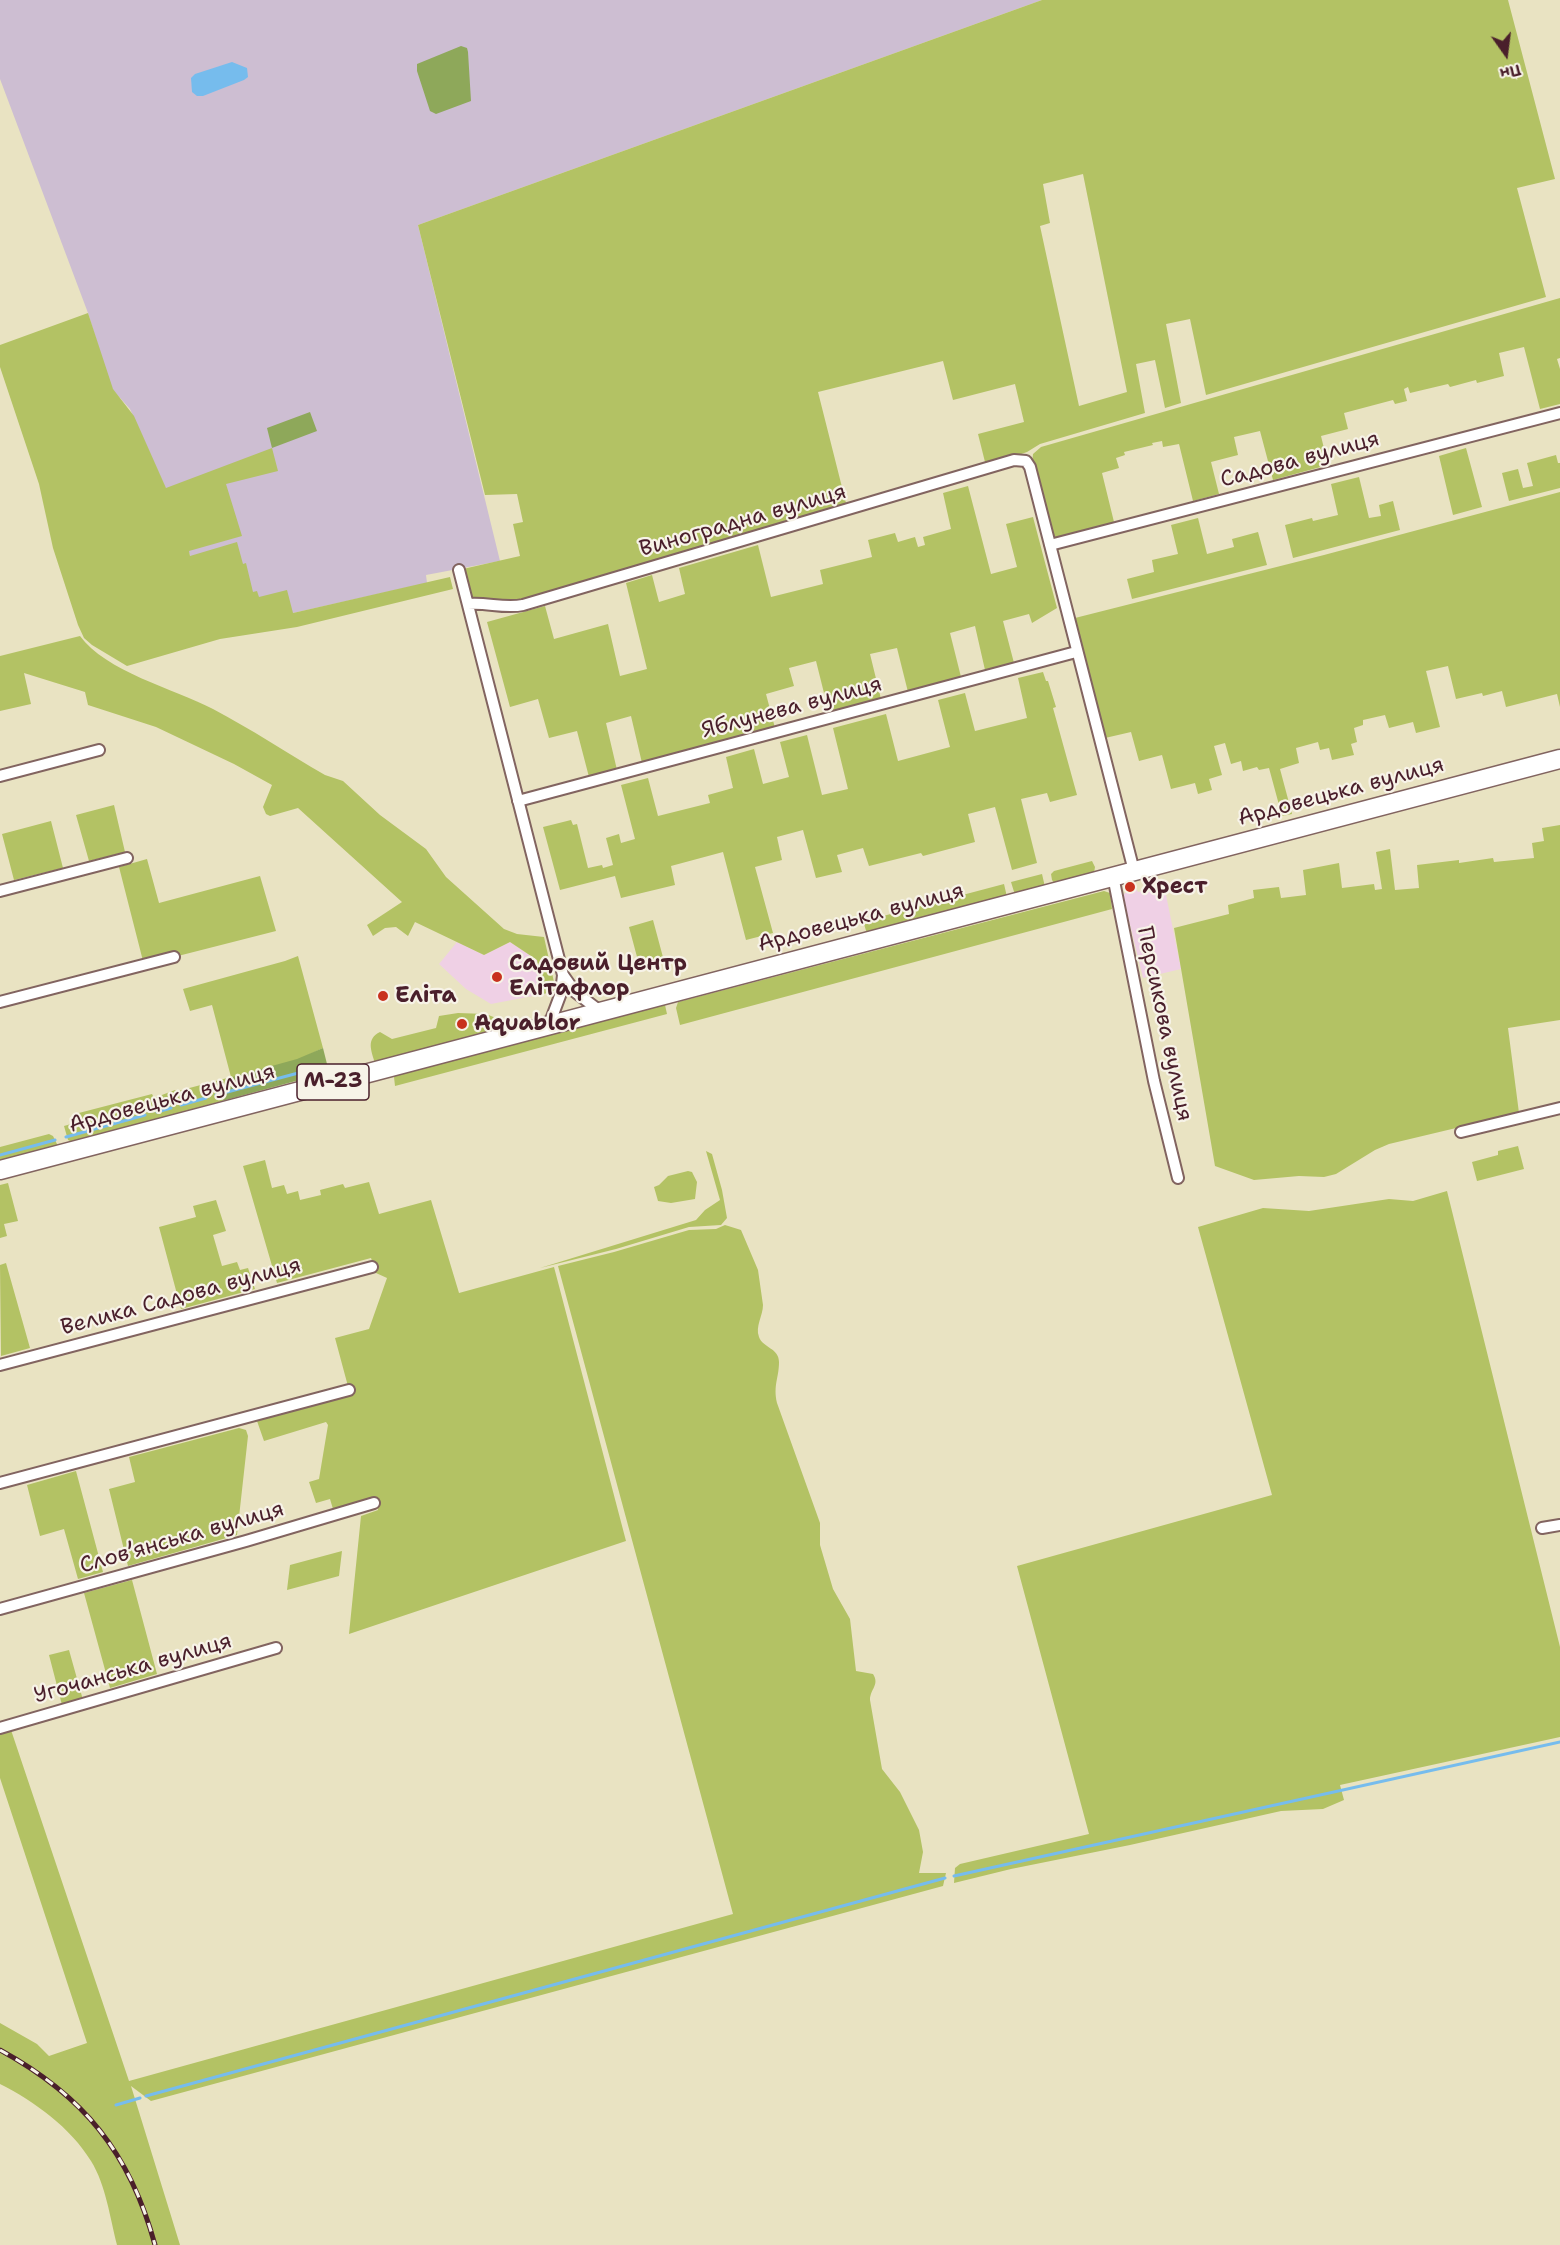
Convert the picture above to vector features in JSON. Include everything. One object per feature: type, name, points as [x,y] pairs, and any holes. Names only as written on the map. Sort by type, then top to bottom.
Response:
[{"type":"highway","name":"Ардовецька вулиця","points":[[0,1170],[1560,759]]},
{"type":"street","name":"Садова вулиця","points":[[1050,545],[1560,413]]},
{"type":"street","name":"Виноградна вулиця","points":[[468,604],[482,603],[505,607],[523,605],[1014,460],[1026,461],[1030,467],[1050,545]]},
{"type":"street","points":[[1050,545],[1134,871]]},
{"type":"street","points":[[459,570],[520,800],[563,975],[561,993],[549,1025]]},
{"type":"street","name":"Яблунева вулиця","points":[[520,800],[1076,652]]},
{"type":"street","points":[[0,777],[99,750]]},
{"type":"street","points":[[0,891],[127,858]]},
{"type":"street","name":"Персикова вулиця","points":[[1113,876],[1154,1081],[1178,1178]]},
{"type":"street","points":[[0,1002],[174,957]]},
{"type":"street","points":[[563,975],[575,992],[600,1011]]},
{"type":"street","points":[[1461,1132],[1560,1108]]},
{"type":"street","name":"Велика Садова вулиця","points":[[0,1365],[372,1267]]},
{"type":"street","points":[[0,1483],[349,1390]]},
{"type":"street","name":"Словʼянська вулиця","points":[[0,1609],[374,1503]]},
{"type":"street","points":[[1542,1528],[1560,1524]]},
{"type":"street","name":"Угочанська вулиця","points":[[1,1724],[276,1648]]},
{"type":"shaded area","points":[[0,0],[1042,0],[418,225],[500,561],[426,575],[427,583],[217,630],[166,489],[130,409],[113,390],[109,381],[88,313],[0,79]]},
{"type":"shaded area","points":[[1164,885],[1181,969],[1143,978],[1123,896],[1125,893]]},
{"type":"shaded area","name":"Садовий Центр Елітафлор","points":[[457,942],[484,955],[510,942],[537,960],[543,994],[491,1004],[466,989],[439,964]]},
{"type":"green space","points":[[1042,0],[1508,0],[1555,179],[1517,188],[1546,297],[1206,395],[1190,319],[1166,324],[1181,403],[1165,408],[1155,360],[1136,364],[1145,413],[1040,444],[1027,452],[986,466],[978,434],[1024,422],[1015,384],[953,400],[943,361],[818,392],[847,507],[516,603],[473,600],[463,569],[520,556],[513,524],[523,522],[517,494],[485,495],[418,225]],"holes":[[[1083,174],[1127,392],[1079,406],[1040,226],[1050,223],[1043,184]]]},
{"type":"green space","points":[[461,46],[467,48],[468,52],[471,101],[436,114],[430,111],[417,71],[417,64]]},
{"type":"green space","points":[[1560,298],[1560,358],[1557,359],[1560,369],[1560,404],[1540,409],[1524,347],[1499,353],[1504,376],[1450,387],[1448,384],[1410,393],[1408,387],[1404,389],[1407,401],[1395,404],[1393,400],[1344,413],[1348,429],[1321,436],[1328,465],[1273,480],[1260,431],[1234,437],[1238,455],[1211,462],[1219,494],[1193,501],[1179,444],[1163,447],[1162,441],[1152,443],[1153,445],[1124,452],[1125,455],[1116,458],[1119,468],[1102,473],[1114,522],[1052,538],[1032,464],[1033,454],[1041,447]]},
{"type":"green space","points":[[88,313],[113,389],[134,416],[166,488],[272,448],[278,471],[226,484],[242,536],[189,551],[190,556],[237,542],[243,564],[246,563],[253,592],[257,591],[259,597],[287,590],[293,613],[450,577],[453,589],[297,627],[220,639],[127,666],[92,645],[84,638],[78,625],[53,548],[39,484],[0,367],[0,345]]},
{"type":"green space","points":[[310,412],[317,431],[272,448],[267,428]]},
{"type":"green space","points":[[1466,448],[1482,507],[1453,515],[1439,456]]},
{"type":"green space","points":[[1556,455],[1560,463],[1560,488],[1509,501],[1502,473],[1518,469],[1523,488],[1533,486],[1527,463]]},
{"type":"green space","points":[[1359,477],[1369,518],[1381,516],[1379,505],[1393,501],[1400,530],[1293,558],[1285,525],[1312,518],[1313,521],[1338,515],[1331,484]]},
{"type":"green space","points":[[968,486],[991,574],[1017,567],[1006,524],[1033,517],[1057,608],[1032,623],[1029,614],[1003,621],[1014,663],[985,670],[975,626],[950,633],[961,677],[908,692],[897,648],[870,654],[881,699],[829,713],[816,661],[789,668],[794,686],[766,694],[775,728],[642,763],[631,716],[606,723],[617,770],[589,777],[577,731],[549,738],[538,699],[510,707],[487,622],[545,606],[554,639],[608,624],[620,676],[647,669],[626,583],[652,575],[659,602],[685,594],[679,568],[758,545],[771,597],[823,584],[820,570],[872,557],[868,540],[895,533],[898,542],[915,537],[918,547],[925,545],[923,537],[951,529],[943,493]]},
{"type":"green space","points":[[1560,492],[1560,707],[1557,694],[1506,707],[1502,691],[1456,699],[1448,666],[1426,671],[1440,727],[1416,733],[1413,722],[1389,728],[1385,715],[1363,720],[1363,725],[1354,728],[1357,742],[1351,744],[1354,755],[1332,760],[1329,748],[1320,750],[1318,742],[1296,748],[1299,763],[1280,769],[1292,814],[1282,816],[1269,768],[1259,770],[1257,767],[1243,771],[1241,761],[1231,764],[1225,743],[1214,746],[1222,775],[1209,779],[1212,790],[1198,794],[1195,783],[1171,789],[1162,755],[1139,761],[1131,732],[1105,738],[1075,618]]},
{"type":"green space","points":[[1198,518],[1207,554],[1234,547],[1232,539],[1258,532],[1267,565],[1132,599],[1127,579],[1154,572],[1152,560],[1178,554],[1171,525]]},
{"type":"green space","points":[[80,636],[91,648],[123,669],[213,709],[325,775],[343,781],[380,815],[426,849],[446,877],[504,929],[517,934],[544,937],[556,991],[543,994],[537,960],[510,942],[484,955],[415,922],[408,936],[396,927],[385,928],[373,936],[367,925],[402,902],[298,808],[270,816],[266,814],[263,807],[272,785],[234,764],[156,727],[88,705],[85,692],[24,673],[31,704],[0,711],[0,656]]},
{"type":"green space","points":[[1043,672],[1056,707],[1053,708],[1077,795],[1050,802],[1047,793],[1021,799],[1037,863],[1012,870],[995,807],[968,814],[975,842],[923,856],[921,853],[869,866],[863,848],[837,855],[842,872],[816,878],[803,830],[777,837],[782,860],[755,867],[773,933],[746,940],[723,852],[671,866],[675,885],[621,898],[615,876],[560,890],[543,827],[571,820],[573,825],[577,824],[588,868],[613,865],[606,838],[619,834],[621,843],[635,839],[621,785],[648,778],[658,816],[710,803],[708,795],[733,788],[726,757],[754,749],[763,784],[789,777],[780,742],[807,735],[822,795],[848,789],[833,728],[886,714],[898,761],[950,747],[938,700],[965,693],[975,731],[1027,718],[1018,678]]},
{"type":"green space","points":[[114,805],[125,852],[89,861],[76,815]]},
{"type":"green space","points":[[51,821],[63,868],[14,880],[2,834]]},
{"type":"green space","points":[[1560,825],[1560,1020],[1508,1028],[1519,1113],[1389,1144],[1336,1174],[1324,1177],[1299,1176],[1254,1180],[1215,1166],[1174,928],[1229,914],[1228,905],[1254,898],[1253,890],[1279,887],[1281,898],[1306,895],[1303,870],[1339,863],[1342,888],[1374,884],[1375,890],[1382,889],[1376,852],[1390,849],[1395,890],[1419,888],[1417,865],[1459,860],[1459,863],[1493,858],[1494,862],[1534,858],[1532,843],[1544,841],[1542,828]]},
{"type":"green space","points":[[147,859],[159,903],[260,876],[276,931],[174,957],[143,961],[119,867]]},
{"type":"green space","points":[[1092,861],[1095,867],[1094,873],[1055,884],[1052,880],[1051,874],[1054,871]]},
{"type":"green space","points":[[1042,874],[1045,887],[1015,895],[1011,882]]},
{"type":"green space","points":[[1004,884],[1007,897],[867,934],[864,924],[868,920]]},
{"type":"green space","points":[[1104,891],[1110,893],[1112,909],[680,1025],[676,1008],[678,1002]]},
{"type":"green space","points":[[653,920],[664,961],[640,968],[629,927]]},
{"type":"green space","points":[[298,956],[323,1048],[224,1095],[222,1101],[72,1142],[68,1140],[64,1126],[78,1122],[75,1114],[152,1094],[154,1098],[175,1090],[231,1077],[212,1005],[190,1011],[183,989]]},
{"type":"green space","points":[[665,1005],[667,1014],[395,1086],[394,1077],[397,1074]]},
{"type":"green space","points":[[458,1013],[486,1014],[501,1020],[503,1025],[498,1031],[375,1063],[371,1041],[380,1032],[392,1039],[436,1028],[439,1016]]},
{"type":"green space","points":[[323,1048],[329,1072],[222,1101],[232,1077],[297,1059]]},
{"type":"green space","points":[[49,1134],[53,1136],[58,1146],[0,1162],[0,1147]]},
{"type":"green space","points":[[1518,1146],[1524,1169],[1477,1181],[1472,1162],[1498,1155],[1498,1151]]},
{"type":"green space","points":[[706,1151],[712,1154],[722,1190],[727,1218],[721,1225],[689,1227],[616,1249],[540,1268],[696,1220],[705,1210],[720,1200]]},
{"type":"green space","points":[[265,1160],[272,1188],[284,1185],[287,1194],[298,1191],[300,1200],[321,1195],[320,1190],[343,1184],[345,1188],[369,1182],[379,1214],[431,1200],[459,1293],[554,1267],[626,1541],[349,1634],[361,1516],[378,1510],[374,1497],[333,1509],[330,1499],[316,1503],[309,1482],[319,1479],[328,1425],[326,1422],[264,1441],[257,1421],[319,1403],[349,1390],[335,1338],[369,1329],[387,1278],[376,1273],[371,1258],[277,1283],[243,1166]]},
{"type":"green space","points":[[692,1172],[697,1182],[695,1199],[671,1203],[658,1201],[654,1187],[668,1176]]},
{"type":"green space","points":[[8,1183],[18,1221],[4,1224],[7,1236],[0,1238],[0,1185]]},
{"type":"green space","points":[[1447,1191],[1560,1647],[1560,1737],[1340,1785],[1344,1800],[1323,1809],[1281,1811],[954,1883],[955,1868],[960,1864],[1089,1834],[1017,1566],[1272,1495],[1198,1227],[1263,1208],[1309,1211],[1389,1199],[1413,1201]]},
{"type":"green space","points":[[216,1200],[226,1231],[213,1235],[222,1266],[237,1262],[240,1270],[248,1268],[255,1289],[181,1309],[159,1227],[196,1217],[193,1206]]},
{"type":"green space","points":[[725,1225],[741,1230],[758,1270],[763,1305],[758,1329],[759,1337],[778,1357],[777,1403],[820,1523],[820,1545],[833,1589],[850,1619],[856,1671],[873,1674],[875,1678],[870,1700],[882,1769],[900,1792],[919,1830],[923,1852],[919,1873],[946,1873],[943,1886],[151,2101],[131,2086],[180,2245],[117,2245],[100,2180],[83,2149],[51,2117],[0,2084],[0,2023],[37,2044],[49,2056],[87,2043],[0,1778],[0,1733],[11,1730],[129,2081],[733,1914],[558,1266],[689,1230],[716,1229]]},
{"type":"green space","points":[[6,1263],[30,1348],[1,1356],[0,1265]]},
{"type":"green space","points":[[239,1428],[246,1430],[248,1436],[237,1535],[128,1566],[109,1489],[135,1482],[129,1457]]},
{"type":"green space","points":[[76,1471],[103,1572],[78,1579],[64,1529],[40,1536],[27,1485]]},
{"type":"green space","points":[[342,1551],[339,1576],[287,1590],[290,1565]]},
{"type":"green space","points":[[132,1580],[157,1674],[110,1688],[84,1593]]},
{"type":"green space","points":[[69,1650],[83,1700],[62,1705],[49,1655]]},
{"type":"water","points":[[232,62],[247,68],[248,77],[203,96],[197,96],[192,92],[191,78],[195,74]]},
{"type":"waterway","points":[[216,1095],[302,1072]]},
{"type":"waterway","points":[[181,1105],[206,1098]]},
{"type":"waterway","points":[[157,1112],[171,1108]]},
{"type":"waterway","points":[[66,1137],[145,1115]]},
{"type":"waterway","points":[[0,1155],[55,1140]]},
{"type":"waterway","points":[[954,1876],[1560,1742]]},
{"type":"waterway","points":[[146,2096],[945,1878]]},
{"type":"waterway","points":[[116,2105],[140,2098]]},
{"type":"railway","points":[[0,2050],[56,2087],[100,2130],[132,2182],[145,2212],[155,2245]]},
{"type":"place","name":"Хрест","points":[[1130,887]]},
{"type":"place","name":"Садовий Центр Елітафлор","points":[[497,977]]},
{"type":"place","name":"Еліта","points":[[383,996]]},
{"type":"place","name":"Aquablor","points":[[462,1024]]}]
